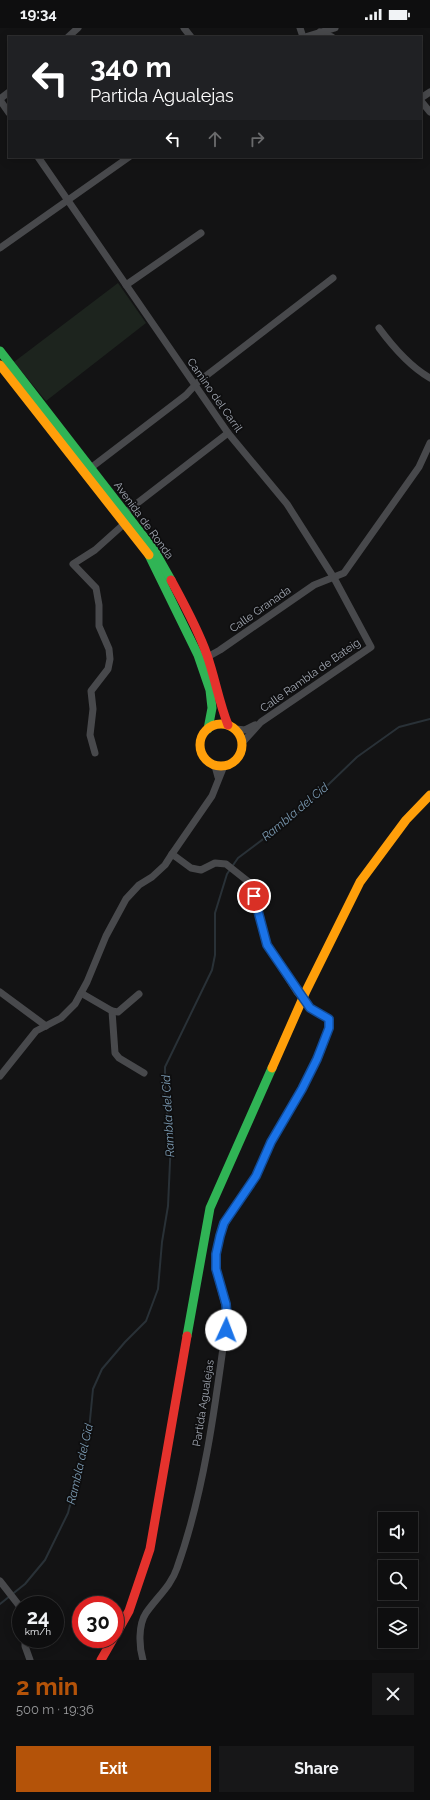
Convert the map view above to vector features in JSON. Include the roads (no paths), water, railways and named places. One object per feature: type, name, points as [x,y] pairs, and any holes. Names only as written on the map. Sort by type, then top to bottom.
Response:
[{"type":"main road","name":"Avenida de Ronda","points":[[0,351],[123,518],[154,550],[181,598],[221,708],[232,727]]},
{"type":"main road","name":"Avenida de Ronda","points":[[0,365],[88,470]]},
{"type":"main road","name":"Avenida de Ronda","points":[[204,659],[212,708],[208,729]]},
{"type":"main road","points":[[217,724],[232,727],[240,736],[242,743],[240,756],[230,765],[219,766],[207,761],[202,754],[200,745],[202,736],[208,729],[217,724]]},
{"type":"main road","points":[[124,1620],[129,1611],[150,1549],[210,1208],[306,991],[360,882],[406,820],[430,795]]},
{"type":"main road","points":[[101,1660],[108,1648]]},
{"type":"street","points":[[69,36],[78,28]]},
{"type":"street","points":[[184,28],[190,36]]},
{"type":"street","points":[[307,36],[335,28]]},
{"type":"street","points":[[320,32],[330,36]]},
{"type":"street","points":[[422,98],[430,92]]},
{"type":"street","points":[[8,93],[0,100],[8,112]]},
{"type":"street","points":[[422,100],[430,112]]},
{"type":"street","name":"Camino del Carril","points":[[39,158],[228,433],[287,504],[334,578],[371,647]]},
{"type":"street","points":[[0,248],[128,158]]},
{"type":"street","points":[[126,285],[201,233]]},
{"type":"street","points":[[88,470],[196,387],[198,382],[332,278]]},
{"type":"street","points":[[378,328],[392,346],[420,372],[430,378]]},
{"type":"street","points":[[94,753],[90,734],[93,709],[91,691],[108,669],[110,659],[109,649],[99,626],[99,605],[96,588],[73,564],[95,550],[123,518],[228,433]]},
{"type":"street","name":"Calle Granada","points":[[204,659],[314,585],[344,573],[419,467],[430,443]]},
{"type":"street","name":"Calle Rambla de Bateig","points":[[232,727],[245,730],[261,722],[371,647]]},
{"type":"street","name":"Calle Rambla de Bateig","points":[[242,743],[261,722]]},
{"type":"street","points":[[0,1076],[36,1031],[61,1018],[75,1004],[87,982],[106,936],[126,899],[139,884],[152,876],[164,865],[172,854],[212,796],[217,786],[219,766]]},
{"type":"street","name":"Partida Agualejas","points":[[143,1660],[141,1628],[146,1613],[170,1584],[177,1569],[191,1525],[202,1477],[227,1318],[224,1296],[216,1269],[218,1244],[224,1223],[256,1176],[271,1142],[302,1089],[317,1059],[329,1028],[329,1019],[310,1008],[267,945],[250,883],[226,864],[215,863],[201,870],[186,865],[172,854]]},
{"type":"street","points":[[0,992],[46,1026]]},
{"type":"street","points":[[81,993],[112,1011],[118,1012],[139,994]]},
{"type":"street","points":[[112,1011],[115,1053],[119,1058],[144,1074]]},
{"type":"street","points":[[0,1581],[12,1596]]},
{"type":"street","points":[[26,1648],[30,1660]]},
{"type":"waterway","name":"Rambla del Cid","points":[[0,1604],[25,1584],[45,1560],[68,1513],[89,1430],[93,1389],[102,1369],[125,1342],[146,1321],[158,1289],[162,1242],[168,1206],[171,1140],[165,1098],[165,1067],[212,970],[215,955],[215,913],[227,874],[238,858],[303,809],[357,757],[399,727],[430,719]]}]
